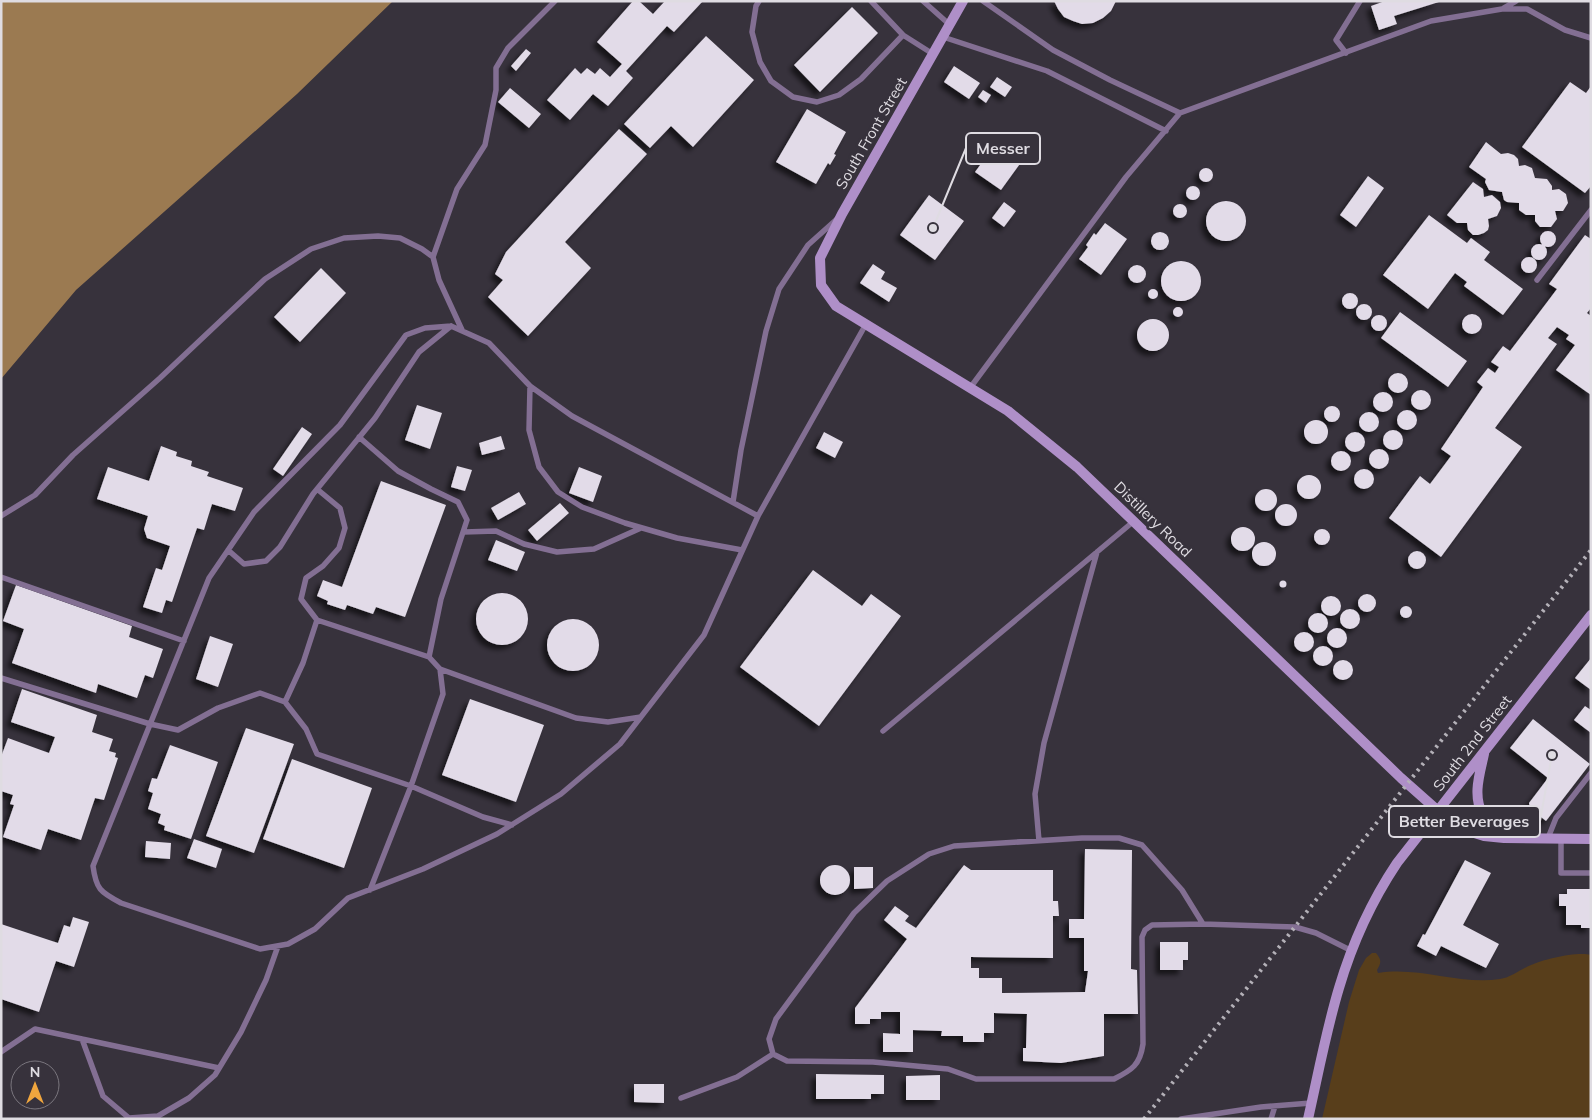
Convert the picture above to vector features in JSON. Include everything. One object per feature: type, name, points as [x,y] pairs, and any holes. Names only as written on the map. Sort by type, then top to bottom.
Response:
[{"type":"street","name":"South Front Street","points":[[821,285],[820,258],[842,214],[963,1]]},
{"type":"street","name":"Distillery Road","points":[[821,285],[836,306],[1008,411],[1077,467],[1401,778],[1454,825],[1484,836],[1591,839]]},
{"type":"street","name":"South 2nd Street","points":[[1308,1119],[1338,989],[1362,925],[1387,877],[1591,615]]},
{"type":"street","points":[[1484,751],[1477,792],[1479,806],[1483,815],[1504,838]]},
{"type":"lane","points":[[462,330],[442,287],[433,257],[457,189],[484,145],[496,90],[496,68],[508,48],[555,1]]},
{"type":"lane","points":[[759,1],[756,6],[752,32],[760,62],[771,81],[793,97],[817,102],[839,95],[861,79],[903,35]]},
{"type":"lane","points":[[871,1],[903,35],[933,54]]},
{"type":"lane","points":[[923,1],[950,25]]},
{"type":"lane","points":[[983,1],[1053,50],[1110,80],[1180,113]]},
{"type":"lane","points":[[1346,53],[1336,40],[1360,1]]},
{"type":"lane","points":[[1502,9],[1516,1]]},
{"type":"lane","points":[[970,388],[1126,177],[1180,113],[1431,21],[1502,9],[1527,9],[1565,30],[1591,38]]},
{"type":"lane","points":[[943,38],[1048,71],[1166,131]]},
{"type":"lane","points":[[1538,280],[1591,210]]},
{"type":"lane","points":[[733,502],[741,450],[764,340],[779,289],[808,245],[842,214]]},
{"type":"lane","points":[[1,516],[35,495],[73,455],[160,378],[265,279],[311,249],[344,238],[378,236],[400,238],[433,257]]},
{"type":"lane","points":[[758,516],[572,416],[530,386],[489,342],[451,326],[425,328],[406,335],[340,425],[254,512],[209,578],[93,866],[96,885],[107,896],[130,906],[260,949],[278,946],[288,944],[315,929],[348,898],[431,865],[497,834],[561,794],[620,744],[704,635],[758,516],[866,324]]},
{"type":"lane","points":[[228,550],[244,564],[266,561],[280,547],[317,489],[374,418],[419,352],[451,326]]},
{"type":"lane","points":[[530,386],[529,430],[539,467],[558,492],[582,507],[641,528],[677,538],[742,550]]},
{"type":"lane","points":[[359,437],[398,471],[458,502],[467,520],[442,599],[429,657]]},
{"type":"lane","points":[[317,489],[340,508],[345,528],[338,548],[323,566],[306,578],[301,599],[317,620],[429,657],[440,669],[576,718],[608,722],[641,717]]},
{"type":"lane","points":[[883,731],[1134,521]]},
{"type":"lane","points":[[464,532],[496,531],[524,544],[557,552],[594,549],[641,528]]},
{"type":"lane","points":[[1039,840],[1035,794],[1044,743],[1097,552]]},
{"type":"lane","points":[[1,576],[184,641]]},
{"type":"lane","points":[[285,702],[303,663],[317,620]]},
{"type":"lane","points":[[370,890],[411,786],[443,694],[440,669]]},
{"type":"lane","points":[[1,678],[150,724],[178,730],[218,708],[260,693],[285,702],[306,729],[317,754],[411,786],[483,817],[512,825]]},
{"type":"lane","points":[[1548,838],[1556,818],[1591,773]]},
{"type":"lane","points":[[772,1054],[769,1039],[776,1019],[854,913],[887,881],[929,854],[954,846],[1082,838],[1119,838],[1142,845],[1182,890],[1202,924]]},
{"type":"lane","points":[[1561,838],[1561,873],[1591,873]]},
{"type":"lane","points":[[772,1054],[787,1061],[873,1062],[948,1069],[976,1078],[1114,1078],[1129,1072],[1138,1063],[1142,1054],[1142,937],[1145,930],[1152,925],[1202,924],[1295,927],[1316,933],[1352,951]]},
{"type":"lane","points":[[82,1039],[103,1096],[129,1118],[158,1116],[189,1098],[215,1075],[241,1032],[266,980],[278,946]]},
{"type":"lane","points":[[1,1052],[35,1029],[219,1068]]},
{"type":"lane","points":[[681,1098],[737,1077],[772,1054]]},
{"type":"lane","points":[[1181,1119],[1275,1106],[1311,1104]]},
{"type":"lane","points":[[1271,1119],[1275,1106]]},
{"type":"shaded area","points":[[1,1],[393,1],[297,94],[76,290],[1,379]]},
{"type":"shaded area","points":[[1372,953],[1376,953],[1380,960],[1378,973],[1393,971],[1409,972],[1469,980],[1504,978],[1544,960],[1578,954],[1591,955],[1591,1119],[1322,1119],[1349,1002],[1359,970],[1366,958]]},
{"type":"building","points":[[633,1],[639,1],[653,14],[665,1],[703,1],[674,32],[667,26],[626,71],[633,78],[608,106],[593,94],[570,120],[547,100],[575,68],[581,74],[587,68],[595,74],[600,68],[610,77],[622,64],[597,42]]},
{"type":"building","points":[[1054,1],[1116,1],[1111,11],[1103,18],[1093,23],[1082,24],[1064,17]]},
{"type":"building","points":[[1385,1],[1439,2],[1394,16],[1397,24],[1379,30],[1371,6]]},
{"type":"building","points":[[852,7],[878,33],[820,92],[794,65]]},
{"type":"building","points":[[706,36],[754,80],[693,147],[671,126],[650,148],[624,124]]},
{"type":"building","points":[[526,49],[531,53],[516,71],[511,66]]},
{"type":"building","points":[[954,66],[980,83],[969,99],[944,82]]},
{"type":"building","points":[[997,77],[1012,87],[1005,97],[990,87]]},
{"type":"building","points":[[1570,82],[1586,93],[1591,86],[1591,186],[1585,193],[1522,147]]},
{"type":"building","points":[[510,88],[541,114],[529,128],[498,102]]},
{"type":"building","points":[[983,90],[991,95],[986,103],[978,97]]},
{"type":"building","points":[[807,109],[846,132],[834,154],[836,155],[830,165],[828,163],[816,184],[776,162]]},
{"type":"building","points":[[619,129],[647,154],[565,242],[591,268],[528,336],[488,297],[503,280],[495,274],[506,252]]},
{"type":"building","points":[[997,142],[1022,161],[1001,190],[975,172]]},
{"type":"building","points":[[1486,142],[1501,154],[1508,153],[1514,155],[1518,159],[1519,166],[1525,165],[1532,168],[1535,178],[1547,179],[1552,186],[1552,190],[1559,189],[1566,194],[1568,203],[1563,211],[1555,211],[1557,219],[1551,227],[1540,227],[1535,221],[1535,215],[1526,215],[1519,210],[1519,203],[1507,202],[1504,200],[1502,192],[1489,190],[1485,182],[1486,179],[1469,167]]},
{"type":"building","points":[[1206,168],[1211,170],[1213,175],[1211,180],[1206,182],[1201,180],[1199,175],[1201,170]]},
{"type":"building","points":[[1368,176],[1384,188],[1356,227],[1340,215]]},
{"type":"building","points":[[1473,182],[1483,189],[1484,197],[1492,195],[1500,202],[1501,208],[1497,216],[1488,219],[1488,230],[1478,235],[1473,235],[1468,230],[1467,223],[1457,223],[1447,215]]},
{"type":"building","points":[[1193,186],[1198,188],[1200,193],[1198,198],[1193,200],[1188,198],[1186,193],[1188,188]]},
{"type":"building","points":[[929,195],[964,221],[935,260],[900,235]]},
{"type":"building","points":[[1230,201],[1237,204],[1243,210],[1246,221],[1245,229],[1237,238],[1230,241],[1222,241],[1215,238],[1207,229],[1206,217],[1209,210],[1218,202]]},
{"type":"building","points":[[1004,202],[1016,211],[1004,227],[992,218]]},
{"type":"building","points":[[1180,204],[1185,206],[1187,211],[1185,216],[1180,218],[1175,216],[1173,211],[1175,206]]},
{"type":"building","points":[[1429,215],[1467,243],[1471,238],[1490,252],[1484,260],[1523,289],[1503,315],[1464,286],[1467,282],[1455,273],[1428,309],[1383,275]]},
{"type":"building","points":[[1105,223],[1127,239],[1101,275],[1079,259],[1088,247],[1086,245],[1094,233],[1096,235]]},
{"type":"building","points":[[1548,231],[1556,239],[1548,247],[1540,239]]},
{"type":"building","points":[[1156,232],[1164,232],[1169,237],[1167,248],[1156,250],[1151,245],[1151,237]]},
{"type":"building","points":[[1585,235],[1591,239],[1591,308],[1587,313],[1591,316],[1591,395],[1556,370],[1575,345],[1566,339],[1569,335],[1557,327],[1548,338],[1557,344],[1495,428],[1522,447],[1441,557],[1389,518],[1420,476],[1430,484],[1451,456],[1441,449],[1483,387],[1477,382],[1488,368],[1495,373],[1499,367],[1491,362],[1503,346],[1510,351],[1557,289],[1549,284]]},
{"type":"building","points":[[1539,244],[1547,252],[1539,260],[1531,252]]},
{"type":"building","points":[[1529,257],[1537,265],[1529,273],[1521,265]]},
{"type":"building","points":[[1185,261],[1192,264],[1198,270],[1201,281],[1200,289],[1192,298],[1185,301],[1177,301],[1170,298],[1162,289],[1161,277],[1164,270],[1173,262]]},
{"type":"building","points":[[873,264],[885,272],[881,279],[897,288],[889,302],[860,283]]},
{"type":"building","points":[[1133,265],[1141,265],[1146,270],[1144,281],[1133,283],[1128,278],[1128,270]]},
{"type":"building","points":[[321,268],[346,293],[300,342],[274,317]]},
{"type":"building","points":[[1151,289],[1155,289],[1158,294],[1157,298],[1151,299],[1148,296],[1148,292]]},
{"type":"building","points":[[1350,293],[1356,295],[1358,301],[1356,307],[1350,309],[1344,307],[1342,301],[1344,295]]},
{"type":"building","points":[[1364,304],[1370,306],[1372,312],[1370,318],[1364,320],[1358,318],[1356,312],[1358,306]]},
{"type":"building","points":[[1176,307],[1180,307],[1183,312],[1182,316],[1176,317],[1173,314],[1173,310]]},
{"type":"building","points":[[1400,312],[1467,361],[1448,387],[1381,338]]},
{"type":"building","points":[[1472,314],[1479,317],[1482,324],[1479,331],[1472,334],[1465,331],[1462,324],[1465,317]]},
{"type":"building","points":[[1379,315],[1385,317],[1387,323],[1385,329],[1379,331],[1373,329],[1371,323],[1373,317]]},
{"type":"building","points":[[1153,319],[1159,320],[1164,324],[1168,329],[1168,341],[1164,346],[1159,350],[1153,351],[1147,350],[1142,346],[1138,341],[1137,335],[1138,329],[1142,324],[1147,320]]},
{"type":"building","points":[[1398,373],[1405,376],[1408,383],[1405,390],[1398,393],[1391,390],[1388,383],[1391,376]]},
{"type":"building","points":[[1421,390],[1428,393],[1431,400],[1428,407],[1421,410],[1414,407],[1411,400],[1414,393]]},
{"type":"building","points":[[1383,392],[1390,395],[1393,402],[1390,409],[1383,412],[1376,409],[1373,402],[1376,395]]},
{"type":"building","points":[[417,405],[442,413],[430,449],[405,440]]},
{"type":"building","points":[[1332,406],[1340,414],[1332,422],[1324,414]]},
{"type":"building","points":[[1407,410],[1414,413],[1417,420],[1414,427],[1407,430],[1400,427],[1397,420],[1400,413]]},
{"type":"building","points":[[1369,412],[1376,415],[1379,422],[1376,429],[1369,432],[1362,429],[1359,422],[1362,415]]},
{"type":"building","points":[[1316,420],[1325,423],[1328,432],[1325,441],[1316,444],[1307,441],[1304,432],[1307,423]]},
{"type":"building","points":[[302,427],[312,434],[283,476],[273,469]]},
{"type":"building","points":[[1393,430],[1400,433],[1403,440],[1400,447],[1393,450],[1386,447],[1383,440],[1386,433]]},
{"type":"building","points":[[824,432],[843,442],[835,458],[816,448]]},
{"type":"building","points":[[1355,432],[1362,435],[1365,442],[1362,449],[1355,452],[1348,449],[1345,442],[1348,435]]},
{"type":"building","points":[[501,436],[505,449],[482,455],[479,443]]},
{"type":"building","points":[[161,446],[177,452],[176,456],[192,461],[191,466],[209,472],[207,476],[243,488],[235,511],[212,504],[204,530],[197,528],[172,602],[166,600],[162,613],[143,607],[156,568],[162,570],[170,546],[147,538],[144,529],[148,516],[97,499],[108,467],[149,481]]},
{"type":"building","points":[[1379,449],[1386,452],[1389,459],[1386,466],[1379,469],[1372,466],[1369,459],[1372,452]]},
{"type":"building","points":[[1341,451],[1348,454],[1351,461],[1348,468],[1341,471],[1334,468],[1331,461],[1334,454]]},
{"type":"building","points":[[457,466],[472,470],[465,491],[451,487]]},
{"type":"building","points":[[579,467],[602,476],[593,502],[569,493]]},
{"type":"building","points":[[1364,469],[1371,472],[1374,479],[1371,486],[1364,489],[1357,486],[1354,479],[1357,472]]},
{"type":"building","points":[[1309,475],[1318,478],[1321,487],[1318,496],[1309,499],[1300,496],[1297,487],[1300,478]]},
{"type":"building","points":[[381,481],[446,505],[405,617],[376,607],[373,614],[347,605],[345,610],[327,604],[328,601],[317,596],[323,580],[342,587]]},
{"type":"building","points":[[1266,489],[1274,492],[1277,500],[1274,508],[1266,511],[1258,508],[1255,500],[1258,492]]},
{"type":"building","points":[[519,492],[526,504],[498,520],[491,508]]},
{"type":"building","points":[[560,503],[569,513],[537,541],[528,530]]},
{"type":"building","points":[[1286,504],[1294,507],[1297,515],[1294,523],[1286,526],[1278,523],[1275,515],[1278,507]]},
{"type":"building","points":[[1243,527],[1252,530],[1255,539],[1252,548],[1243,551],[1234,548],[1231,539],[1234,530]]},
{"type":"building","points":[[1322,529],[1330,537],[1322,545],[1314,537]]},
{"type":"building","points":[[496,540],[525,552],[517,571],[488,560]]},
{"type":"building","points":[[1264,542],[1273,545],[1276,554],[1273,563],[1264,566],[1255,563],[1252,554],[1255,545]]},
{"type":"building","points":[[1413,551],[1421,551],[1426,556],[1424,567],[1413,569],[1408,564],[1408,556]]},
{"type":"building","points":[[813,570],[862,606],[871,594],[901,616],[819,726],[740,667]]},
{"type":"building","points":[[1283,581],[1286,584],[1283,587],[1280,584]]},
{"type":"building","points":[[16,585],[132,626],[129,637],[163,649],[153,678],[145,675],[137,698],[98,684],[96,693],[12,663],[24,629],[3,621]]},
{"type":"building","points":[[502,593],[516,597],[524,605],[528,619],[524,633],[516,641],[502,645],[488,641],[480,633],[476,619],[480,605],[488,597]]},
{"type":"building","points":[[1363,594],[1371,594],[1376,599],[1374,610],[1363,612],[1358,607],[1358,599]]},
{"type":"building","points":[[1331,596],[1338,599],[1341,606],[1338,613],[1331,616],[1324,613],[1321,606],[1324,599]]},
{"type":"building","points":[[1404,606],[1408,606],[1412,612],[1408,618],[1404,618],[1400,614],[1400,610]]},
{"type":"building","points":[[1350,609],[1357,612],[1360,619],[1357,626],[1350,629],[1343,626],[1340,619],[1343,612]]},
{"type":"building","points":[[1318,613],[1325,616],[1328,623],[1325,630],[1318,633],[1311,630],[1308,623],[1311,616]]},
{"type":"building","points":[[573,619],[587,623],[595,631],[599,645],[595,659],[587,667],[573,671],[559,667],[551,659],[547,645],[551,631],[559,623]]},
{"type":"building","points":[[1337,628],[1344,631],[1347,638],[1344,645],[1337,648],[1330,645],[1327,638],[1330,631]]},
{"type":"building","points":[[1304,632],[1311,635],[1314,642],[1311,649],[1304,652],[1297,649],[1294,642],[1297,635]]},
{"type":"building","points":[[210,636],[233,644],[218,687],[196,679]]},
{"type":"building","points":[[1323,646],[1330,649],[1333,656],[1330,663],[1323,666],[1316,663],[1313,656],[1316,649]]},
{"type":"building","points":[[1591,658],[1591,690],[1575,678]]},
{"type":"building","points":[[1343,660],[1350,663],[1353,670],[1350,677],[1343,680],[1336,677],[1333,670],[1336,663]]},
{"type":"building","points":[[22,689],[97,715],[92,732],[113,739],[109,751],[116,753],[115,757],[118,758],[104,800],[95,798],[81,840],[48,829],[41,850],[3,837],[14,805],[10,804],[13,795],[1,791],[1,757],[8,738],[49,753],[55,737],[11,722]]},
{"type":"building","points":[[470,699],[544,725],[516,802],[442,775]]},
{"type":"building","points":[[1585,706],[1591,710],[1591,733],[1574,720]]},
{"type":"building","points":[[1533,719],[1590,764],[1546,821],[1530,808],[1529,803],[1548,778],[1510,748]]},
{"type":"building","points":[[246,728],[294,744],[254,853],[206,836]]},
{"type":"building","points":[[170,745],[218,762],[191,839],[164,830],[165,826],[158,823],[161,814],[148,809],[153,793],[148,791],[152,778],[157,779]]},
{"type":"building","points":[[292,759],[372,788],[344,868],[263,839]]},
{"type":"building","points":[[194,839],[222,849],[216,868],[187,858]]},
{"type":"building","points":[[146,841],[171,843],[170,859],[145,857]]},
{"type":"building","points":[[1085,849],[1132,850],[1131,969],[1137,970],[1138,1014],[1104,1014],[1104,1056],[1061,1063],[1023,1061],[1023,1048],[1026,1048],[1027,1014],[994,1013],[994,1033],[984,1033],[984,1042],[963,1042],[963,1036],[941,1036],[942,1031],[913,1030],[913,1052],[883,1052],[883,1033],[900,1034],[900,1012],[881,1012],[881,1019],[870,1019],[870,1024],[855,1024],[855,1008],[907,939],[884,920],[895,906],[909,916],[905,921],[916,928],[964,865],[971,870],[1053,870],[1053,901],[1058,901],[1059,916],[1053,916],[1053,958],[971,957],[971,968],[979,968],[979,978],[1002,978],[1002,993],[1085,992],[1088,971],[1084,971],[1084,938],[1069,938],[1069,919],[1084,919]]},
{"type":"building","points":[[1465,860],[1491,873],[1463,925],[1499,944],[1486,968],[1441,946],[1436,956],[1417,946],[1423,934],[1425,935]]},
{"type":"building","points":[[835,865],[846,869],[850,880],[846,891],[835,895],[824,891],[820,880],[824,869]]},
{"type":"building","points":[[854,867],[873,867],[873,888],[854,889]]},
{"type":"building","points":[[1567,889],[1591,889],[1591,928],[1581,928],[1581,925],[1566,925],[1566,906],[1559,906],[1559,894],[1567,894]]},
{"type":"building","points":[[73,917],[89,922],[74,967],[56,961],[39,1012],[1,999],[1,924],[58,943],[64,925],[70,927]]},
{"type":"building","points":[[1160,942],[1188,942],[1188,960],[1183,960],[1183,970],[1160,970]]},
{"type":"building","points":[[816,1074],[884,1075],[884,1094],[871,1094],[871,1099],[816,1099]]},
{"type":"building","points":[[940,1075],[940,1100],[906,1100],[906,1076]]},
{"type":"building","points":[[634,1084],[664,1084],[664,1103],[634,1102]]},
{"type":"railway","points":[[1144,1119],[1591,550]]},
{"type":"place","name":"Messer","points":[[933,228]]},
{"type":"place","name":"Better Beverages","points":[[1552,755]]}]
